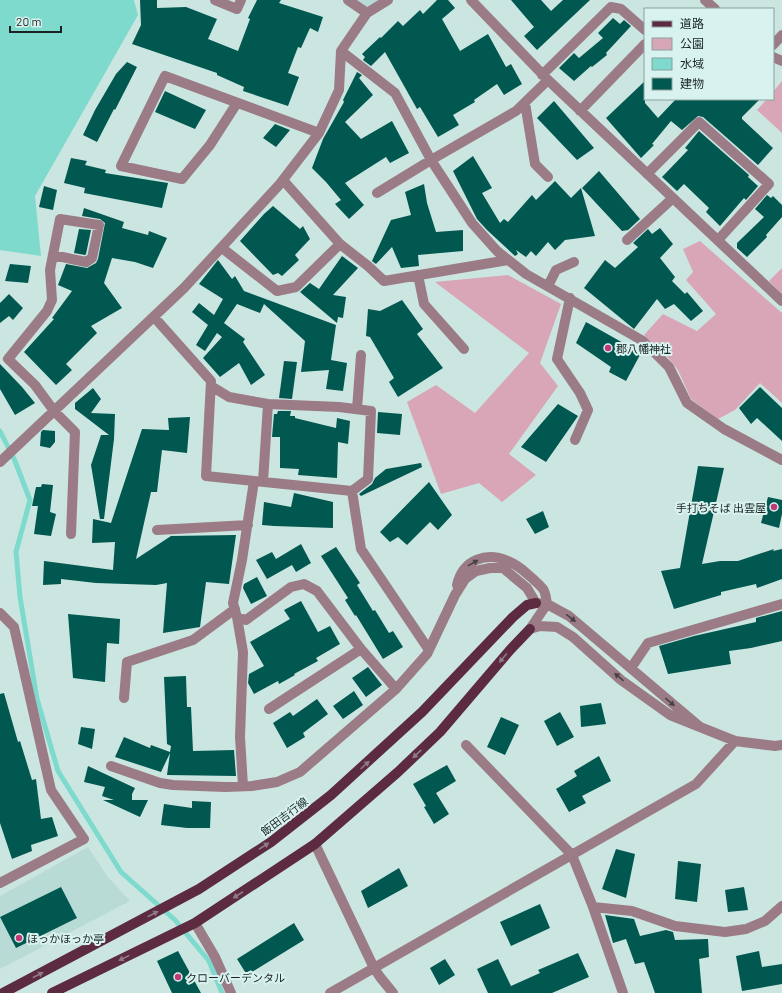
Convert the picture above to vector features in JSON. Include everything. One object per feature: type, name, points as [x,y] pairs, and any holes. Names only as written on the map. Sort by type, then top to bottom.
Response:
[{"type":"main road","name":"飯田吉行線","points":[[3,993],[199,889],[271,842],[331,795],[422,712],[513,617],[527,605],[536,603]]},
{"type":"main road","points":[[52,993],[195,923],[315,844],[398,772],[440,732],[510,650],[530,629]]},
{"type":"street","points":[[215,0],[237,9],[242,0]]},
{"type":"street","points":[[348,0],[367,13]]},
{"type":"street","points":[[1,460],[184,288],[283,180],[319,133],[339,90],[341,51],[367,13],[388,0]]},
{"type":"street","points":[[470,0],[545,78],[782,301]]},
{"type":"street","points":[[705,0],[714,8]]},
{"type":"street","points":[[377,192],[516,111],[611,7],[621,9],[644,29]]},
{"type":"street","points":[[774,44],[782,35]]},
{"type":"street","points":[[580,111],[644,45]]},
{"type":"street","points":[[341,51],[395,93],[431,160],[472,223],[497,252],[526,274],[643,341],[669,368],[687,403],[724,429],[782,460]]},
{"type":"street","points":[[237,103],[210,145],[182,178],[121,166],[165,76],[319,133]]},
{"type":"street","points":[[524,103],[535,164],[548,177]]},
{"type":"street","points":[[648,174],[699,122],[769,184],[718,240]]},
{"type":"street","points":[[283,180],[340,244],[384,281],[508,260]]},
{"type":"street","points":[[627,240],[673,198]]},
{"type":"street","points":[[53,255],[86,262],[92,258],[99,225],[60,219],[50,270],[52,300],[47,311],[8,359],[35,385],[54,411],[75,432],[71,534]]},
{"type":"street","points":[[222,248],[277,291],[296,287],[340,244]]},
{"type":"street","points":[[548,286],[556,270],[574,262]]},
{"type":"street","points":[[418,275],[424,304],[464,349]]},
{"type":"street","points":[[570,298],[557,358],[580,393],[588,410],[574,440]]},
{"type":"street","points":[[154,317],[211,381],[206,476],[352,491],[368,479],[371,411],[339,407],[268,404],[229,397],[211,386]]},
{"type":"street","points":[[357,409],[361,355]]},
{"type":"street","points":[[243,786],[240,737],[243,652],[233,603],[258,482],[268,404]]},
{"type":"street","points":[[352,491],[361,549],[429,650]]},
{"type":"street","points":[[157,530],[248,525]]},
{"type":"street","points":[[455,595],[459,576],[468,564],[482,558],[494,557],[510,562],[527,574],[544,590],[547,604],[530,629]]},
{"type":"street","points":[[110,766],[160,783],[173,785],[243,786],[277,782],[300,772],[396,689],[427,654],[455,595],[465,579],[476,571],[490,568],[503,568],[527,588],[536,603],[547,604],[569,616],[699,726]]},
{"type":"street","points":[[236,613],[246,620],[291,587],[304,584],[317,590],[361,649],[396,689]]},
{"type":"street","points":[[631,668],[648,643],[782,604]]},
{"type":"street","points":[[0,613],[14,627],[51,790],[84,839],[0,883]]},
{"type":"street","points":[[124,698],[127,662],[193,640],[236,613]]},
{"type":"street","points":[[530,629],[540,626],[557,628],[573,637],[621,680],[670,715],[735,741],[775,746],[782,745]]},
{"type":"street","points":[[269,709],[361,649]]},
{"type":"street","points":[[330,993],[696,784],[735,741]]},
{"type":"street","points":[[466,745],[572,855],[593,908],[623,993]]},
{"type":"street","points":[[315,844],[374,968],[393,993]]},
{"type":"street","points":[[593,908],[632,910],[675,926],[725,932],[746,929],[765,921],[782,906]]},
{"type":"street","points":[[195,923],[215,957],[231,993]]},
{"type":"shaded area","points":[[357,0],[379,0],[366,8]]},
{"type":"shaded area","points":[[88,847],[108,877],[130,901],[0,969],[0,896]]},
{"type":"green space","points":[[782,81],[782,133],[757,110],[766,100],[774,100],[774,91]]},
{"type":"green space","points":[[700,241],[782,313],[782,403],[760,383],[735,410],[718,419],[691,399],[678,370],[665,354],[644,335],[663,314],[697,331],[716,314],[686,280],[693,272],[683,249]]},
{"type":"green space","points":[[782,268],[782,294],[769,281]]},
{"type":"green space","points":[[508,275],[561,304],[540,363],[558,386],[509,454],[536,475],[502,502],[479,483],[441,494],[407,402],[436,385],[475,413],[529,353],[435,282]]},
{"type":"water","points":[[0,0],[134,0],[138,15],[35,196],[41,256],[0,250]]},
{"type":"building","points":[[140,0],[157,0],[157,8],[186,7],[217,19],[208,39],[238,51],[250,19],[248,18],[257,0],[281,0],[279,3],[323,17],[318,32],[310,28],[301,48],[298,47],[288,73],[299,77],[288,106],[243,91],[244,87],[217,75],[217,73],[132,44],[141,25]]},
{"type":"building","points":[[437,0],[448,0],[455,8],[442,19],[460,51],[488,34],[506,67],[511,64],[522,84],[504,95],[497,84],[474,100],[475,102],[453,115],[459,125],[438,137],[420,107],[417,109],[385,52],[371,66],[363,60],[365,57],[362,54],[398,21],[403,26],[420,10],[423,14]]},
{"type":"building","points":[[511,0],[541,0],[551,11],[563,0],[590,0],[537,50],[524,36],[534,27]]},
{"type":"building","points":[[613,18],[620,24],[624,20],[631,26],[606,53],[607,55],[592,67],[591,66],[574,81],[559,68],[574,53],[579,58],[603,38],[598,33]]},
{"type":"building","points":[[127,62],[137,67],[97,142],[83,135],[95,110],[116,74]]},
{"type":"building","points":[[357,72],[362,75],[359,78],[373,95],[345,122],[361,139],[392,121],[409,153],[390,163],[386,157],[345,183],[364,205],[349,219],[335,204],[341,200],[312,168],[323,139],[344,102],[343,100]]},
{"type":"building","points":[[644,82],[645,103],[658,118],[675,100],[759,100],[742,117],[742,119],[773,148],[758,165],[703,117],[698,116],[682,130],[671,121],[652,144],[654,145],[641,158],[606,118]]},
{"type":"building","points":[[165,91],[206,110],[195,129],[155,112]]},
{"type":"building","points":[[554,101],[594,148],[577,160],[537,118]]},
{"type":"building","points":[[275,124],[290,130],[276,147],[263,138]]},
{"type":"building","points":[[699,131],[749,175],[748,177],[758,186],[746,200],[744,198],[720,226],[706,212],[709,208],[684,184],[677,191],[662,177],[688,150],[685,148]]},
{"type":"building","points":[[473,156],[492,188],[482,193],[500,223],[504,219],[508,222],[532,195],[536,200],[555,181],[571,198],[581,188],[595,236],[565,240],[555,250],[548,242],[536,256],[531,251],[526,257],[516,250],[518,254],[515,256],[477,219],[453,171]]},
{"type":"building","points":[[71,158],[87,161],[85,165],[106,170],[105,173],[168,183],[162,208],[84,193],[85,188],[64,183]]},
{"type":"building","points":[[599,171],[640,219],[627,231],[628,230],[622,231],[582,188]]},
{"type":"building","points":[[424,184],[427,203],[436,232],[463,230],[463,251],[418,255],[419,266],[401,268],[392,247],[376,264],[372,261],[391,220],[411,215],[405,192]]},
{"type":"building","points":[[44,186],[57,190],[53,210],[39,207]]},
{"type":"building","points":[[767,195],[771,198],[773,196],[782,205],[782,217],[766,235],[767,237],[747,257],[737,248],[737,243],[764,217],[755,209]]},
{"type":"building","points":[[273,206],[300,229],[303,226],[310,239],[295,255],[299,260],[282,276],[278,273],[273,275],[240,241]]},
{"type":"building","points":[[84,208],[124,222],[122,228],[148,235],[149,231],[167,238],[153,268],[135,262],[112,258],[104,283],[122,308],[91,326],[97,333],[66,364],[72,370],[56,385],[24,352],[54,319],[52,318],[72,291],[58,285],[66,264],[87,268],[96,263],[98,259],[105,223],[100,219],[82,216]]},
{"type":"building","points":[[660,228],[673,244],[660,258],[675,277],[672,281],[685,294],[687,292],[703,311],[691,321],[674,304],[665,309],[657,299],[634,329],[584,288],[605,260],[615,268],[638,247],[633,243],[648,229],[652,234]]},
{"type":"building","points":[[79,229],[91,230],[85,255],[74,253]]},
{"type":"building","points":[[342,256],[358,268],[333,295],[346,297],[343,318],[338,317],[337,323],[300,292],[310,283],[319,289]]},
{"type":"building","points":[[218,260],[232,279],[235,276],[244,291],[336,325],[331,360],[347,363],[343,391],[326,389],[329,370],[301,372],[305,341],[264,304],[260,313],[237,304],[224,323],[245,339],[243,342],[265,375],[251,385],[239,363],[220,377],[203,358],[222,337],[217,333],[205,351],[196,345],[208,325],[192,312],[199,303],[214,315],[223,299],[199,284]]},
{"type":"building","points":[[10,264],[31,266],[28,283],[5,281]]},
{"type":"building","points":[[9,294],[23,308],[13,320],[9,316],[0,323],[0,303]]},
{"type":"building","points":[[402,300],[423,329],[417,334],[443,368],[398,397],[389,382],[394,378],[370,337],[366,336],[368,309],[380,311]]},
{"type":"building","name":"郡八幡神社","points":[[586,322],[641,353],[626,381],[609,372],[611,367],[576,343]]},
{"type":"building","points":[[284,361],[297,362],[292,399],[279,398]]},
{"type":"building","points":[[0,364],[35,403],[15,415],[0,389]]},
{"type":"building","points":[[760,387],[782,408],[782,441],[757,418],[751,424],[739,408]]},
{"type":"building","points":[[93,388],[101,399],[91,413],[115,414],[114,439],[104,519],[100,519],[91,465],[101,435],[109,435],[75,409],[75,403]]},
{"type":"building","points":[[558,404],[578,416],[546,462],[521,447]]},
{"type":"building","points":[[278,411],[291,411],[290,416],[295,416],[295,418],[336,428],[337,418],[350,421],[348,444],[338,442],[337,478],[298,475],[299,469],[280,468],[280,437],[272,437],[274,414],[277,414]]},
{"type":"building","points":[[378,412],[402,414],[400,435],[377,433]]},
{"type":"building","points":[[190,417],[187,453],[162,450],[157,492],[151,492],[136,559],[171,536],[236,535],[229,584],[206,582],[200,627],[163,633],[167,583],[156,585],[96,583],[61,579],[61,584],[43,585],[44,561],[113,570],[115,542],[92,543],[93,519],[111,523],[142,429],[169,430],[168,418]]},
{"type":"building","points":[[43,430],[55,431],[55,442],[50,448],[40,446],[41,432]]},
{"type":"building","points":[[421,463],[422,467],[361,496],[359,494],[372,484],[375,478],[386,469]]},
{"type":"building","points":[[698,466],[724,468],[702,564],[720,561],[738,561],[774,549],[773,551],[782,549],[782,579],[757,588],[756,584],[721,592],[721,595],[674,609],[661,571],[680,568]]},
{"type":"building","points":[[429,482],[452,515],[438,530],[430,522],[407,545],[398,537],[390,542],[380,532]]},
{"type":"building","points":[[42,484],[53,485],[50,512],[56,514],[51,536],[34,534],[38,506],[32,506],[36,487],[41,487]]},
{"type":"building","points":[[294,493],[333,502],[333,528],[262,525],[264,502],[291,507]]},
{"type":"building","name":"手打ちそば 出雲屋","points":[[768,497],[782,500],[782,514],[779,528],[761,523]]},
{"type":"building","points":[[543,511],[549,527],[535,534],[526,519]]},
{"type":"building","points":[[301,544],[311,563],[296,572],[292,565],[267,579],[256,560],[272,552],[276,559]]},
{"type":"building","points":[[336,547],[360,583],[357,585],[373,611],[375,610],[389,633],[393,631],[403,647],[383,659],[345,600],[348,598],[321,556]]},
{"type":"building","points":[[257,577],[267,596],[251,604],[243,588],[244,584]]},
{"type":"building","points":[[301,601],[318,632],[330,626],[340,644],[316,658],[318,661],[294,674],[295,675],[279,684],[278,681],[254,694],[248,683],[249,674],[264,666],[250,642],[290,619],[284,610]]},
{"type":"building","points":[[782,611],[782,641],[729,651],[731,664],[668,674],[659,646],[694,636],[756,622],[756,618]]},
{"type":"building","points":[[68,614],[120,619],[119,644],[107,643],[105,682],[73,678]]},
{"type":"building","points":[[368,667],[382,685],[366,697],[352,678]]},
{"type":"building","points":[[186,676],[187,707],[191,707],[193,751],[234,750],[236,776],[167,775],[170,753],[161,772],[115,757],[124,737],[150,748],[151,745],[170,752],[171,746],[167,744],[164,677]]},
{"type":"building","points":[[354,691],[363,705],[343,719],[333,706]]},
{"type":"building","points":[[4,693],[18,742],[20,741],[32,780],[36,779],[41,819],[52,817],[58,836],[31,845],[32,851],[12,859],[0,823],[0,694]]},
{"type":"building","points":[[317,699],[328,714],[303,733],[305,737],[287,748],[273,723],[290,712],[293,716]]},
{"type":"building","points":[[601,703],[606,724],[581,727],[580,706]]},
{"type":"building","points":[[560,712],[574,737],[557,746],[544,721]]},
{"type":"building","points":[[501,717],[519,725],[505,755],[487,747]]},
{"type":"building","points":[[81,727],[95,729],[92,749],[78,744]]},
{"type":"building","points":[[599,756],[611,781],[582,796],[586,803],[569,812],[556,789],[577,776],[574,771]]},
{"type":"building","points":[[447,765],[456,781],[436,793],[449,814],[434,824],[424,807],[426,806],[413,784]]},
{"type":"building","points":[[88,766],[135,788],[132,794],[132,800],[148,800],[140,817],[103,800],[114,800],[102,796],[105,787],[84,782]]},
{"type":"building","points":[[192,801],[211,802],[210,828],[187,828],[161,825],[164,804],[192,808]]},
{"type":"building","points":[[616,849],[635,854],[626,898],[602,889]]},
{"type":"building","points":[[678,861],[701,864],[697,902],[675,899]]},
{"type":"building","points":[[399,868],[408,886],[368,908],[361,891]]},
{"type":"building","points":[[61,887],[77,918],[16,948],[0,917]]},
{"type":"building","points":[[744,887],[748,910],[728,912],[725,890]]},
{"type":"building","points":[[540,904],[550,928],[511,946],[500,922]]},
{"type":"building","points":[[605,915],[634,919],[640,936],[666,930],[673,932],[675,940],[708,939],[709,957],[699,959],[702,993],[655,993],[644,962],[635,964],[626,939],[613,943]]},
{"type":"building","points":[[294,923],[304,940],[247,975],[237,959]]},
{"type":"building","name":"クローバーデンタル","points":[[178,951],[201,993],[172,993],[157,961]]},
{"type":"building","points":[[759,951],[762,967],[782,964],[782,984],[742,991],[736,956]]},
{"type":"building","points":[[578,953],[589,977],[552,993],[488,993],[477,969],[498,959],[511,986],[540,973],[538,970]]},
{"type":"building","points":[[445,959],[455,975],[439,985],[430,968]]},
{"type":"waterway","points":[[0,431],[15,461],[30,500],[16,552],[20,597],[37,699],[58,771],[121,872],[175,920],[209,961],[222,993]]},
{"type":"place","name":"郡八幡神社","points":[[608,348]]},
{"type":"place","name":"手打ちそば 出雲屋","points":[[774,507]]},
{"type":"place","name":"ほっかほっか亭","points":[[19,938]]},
{"type":"place","name":"クローバーデンタル","points":[[178,977]]}]
